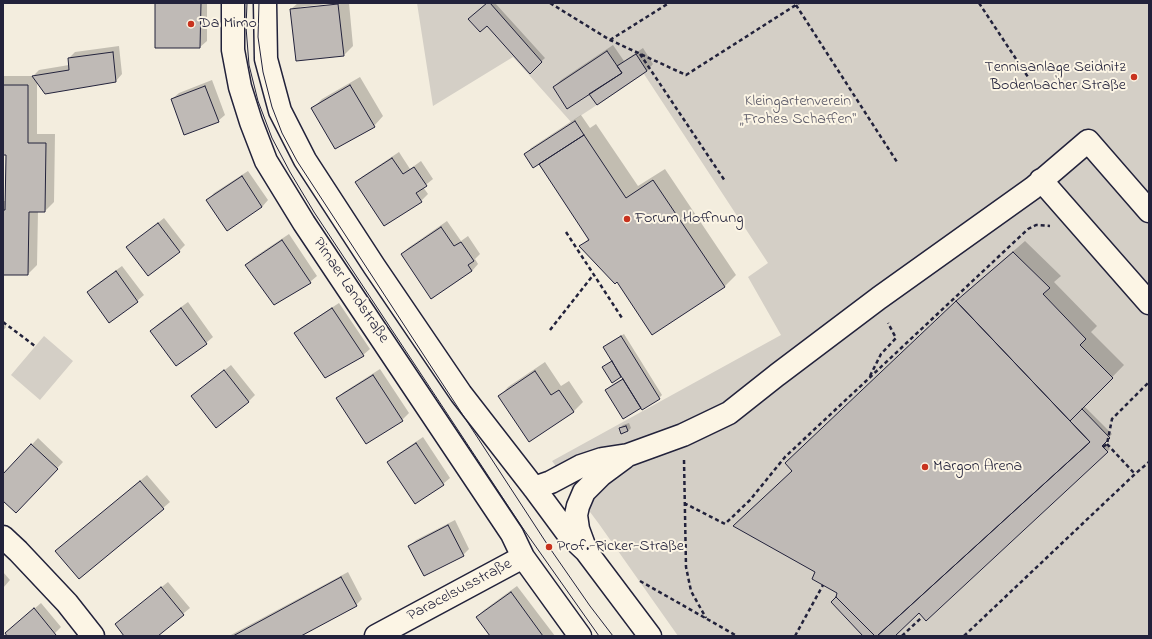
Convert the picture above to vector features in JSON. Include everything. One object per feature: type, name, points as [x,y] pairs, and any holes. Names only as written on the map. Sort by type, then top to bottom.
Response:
[{"type":"street","name":"Pirnaer Landstraße","points":[[233,3],[233,50],[240,87],[266,161],[304,223],[512,534],[523,557],[580,636]]},
{"type":"street","name":"Pirnaer Landstraße","points":[[265,3],[266,59],[280,111],[305,160],[374,266],[461,394],[568,534],[586,551]]},
{"type":"street","points":[[534,488],[551,482],[581,466],[602,458],[628,455],[683,436],[729,413],[873,303],[1041,180],[1088,141],[1149,211]]},
{"type":"street","points":[[1041,180],[1149,303]]},
{"type":"street","points":[[628,455],[601,475],[584,492],[576,515],[578,529],[586,551],[650,636]]},
{"type":"street","points":[[3,537],[67,603],[93,636]]},
{"type":"street","name":"Paracelsusstraße","points":[[376,636],[523,557]]},
{"type":"path","points":[[550,3],[610,40],[686,75],[797,4],[897,162]]},
{"type":"path","points":[[610,40],[669,3]]},
{"type":"path","points":[[979,3],[1028,77]]},
{"type":"path","points":[[640,54],[725,181]]},
{"type":"path","points":[[684,503],[725,524],[750,500],[785,457],[1028,229],[1036,225],[1048,225],[1053,228]]},
{"type":"path","points":[[566,232],[622,318]]},
{"type":"path","points":[[550,330],[594,274]]},
{"type":"path","points":[[3,322],[35,346]]},
{"type":"path","points":[[869,378],[881,354],[896,338],[888,323]]},
{"type":"path","points":[[1103,447],[1107,444],[1112,419],[1149,382]]},
{"type":"path","points":[[683,436],[687,573],[691,591],[706,618]]},
{"type":"path","points":[[1107,444],[1135,474]]},
{"type":"path","points":[[964,636],[1149,462]]},
{"type":"path","points":[[640,581],[737,636]]},
{"type":"path","points":[[795,636],[823,585]]},
{"type":"path","points":[[902,636],[922,617]]},
{"type":"green space","name":"Kleingartenverein „Frohes Schaffen“","points":[[417,3],[1149,3],[1149,636],[678,636],[599,524],[552,461],[781,335],[748,277],[768,263],[644,74],[571,122],[513,57],[433,106]]},
{"type":"green space","points":[[44,336],[73,361],[40,400],[11,375]]},
{"type":"building","points":[[155,3],[201,3],[200,48],[155,48]]},
{"type":"building","points":[[487,3],[490,3],[542,62],[530,74],[487,26],[480,32],[468,19]]},
{"type":"building","points":[[338,4],[344,56],[296,61],[290,9]]},
{"type":"building","points":[[607,51],[622,73],[567,109],[553,87]]},
{"type":"building","points":[[113,52],[116,82],[45,94],[32,76],[69,70],[68,58]]},
{"type":"building","points":[[636,54],[647,71],[597,105],[589,94],[622,73],[617,66]]},
{"type":"building","points":[[3,85],[28,85],[28,143],[46,143],[45,212],[29,212],[28,275],[3,275],[3,210],[5,210],[6,155],[3,155]]},
{"type":"building","points":[[350,85],[375,127],[335,149],[311,108]]},
{"type":"building","points":[[205,86],[219,122],[184,135],[171,99]]},
{"type":"building","points":[[575,121],[584,135],[533,168],[524,154]]},
{"type":"building","name":"Forum Hoffnung","points":[[584,135],[626,198],[653,180],[725,287],[652,335],[617,282],[615,284],[579,246],[589,240],[539,164]]},
{"type":"building","points":[[392,158],[403,174],[414,167],[427,186],[416,193],[422,202],[384,226],[355,182]]},
{"type":"building","points":[[242,176],[262,207],[227,231],[206,200]]},
{"type":"building","points":[[158,223],[180,252],[148,276],[126,247]]},
{"type":"building","points":[[441,227],[454,246],[461,242],[474,261],[468,265],[472,271],[431,299],[401,254]]},
{"type":"building","points":[[282,240],[311,283],[274,305],[245,265]]},
{"type":"building","points":[[1013,252],[1050,288],[1043,294],[1086,339],[1080,345],[1113,378],[1070,421],[956,301]]},
{"type":"building","points":[[116,271],[138,302],[109,323],[87,292]]},
{"type":"building","name":"Margon Arena","points":[[956,301],[1090,442],[877,636],[875,636],[836,597],[837,593],[812,579],[815,572],[733,526],[792,471],[785,463]]},
{"type":"building","points":[[181,308],[207,344],[176,366],[150,331]]},
{"type":"building","points":[[332,308],[364,356],[325,378],[294,333]]},
{"type":"building","points":[[621,336],[660,399],[642,410],[603,347]]},
{"type":"building","points":[[612,361],[621,377],[612,383],[602,367]]},
{"type":"building","points":[[224,370],[249,402],[216,428],[191,396]]},
{"type":"building","points":[[535,371],[551,395],[559,390],[574,412],[529,442],[498,396]]},
{"type":"building","points":[[373,375],[403,421],[366,444],[336,398]]},
{"type":"building","points":[[623,379],[641,408],[623,419],[605,390]]},
{"type":"building","points":[[1082,409],[1110,438],[1102,446],[1108,452],[926,621],[919,613],[895,636],[877,636],[1090,442],[1070,421]]},
{"type":"building","points":[[626,426],[628,431],[621,434],[619,428]]},
{"type":"building","points":[[416,443],[444,485],[415,504],[387,462]]},
{"type":"building","points":[[31,444],[58,469],[16,513],[3,501],[3,474]]},
{"type":"building","points":[[140,481],[164,509],[79,579],[55,551]]},
{"type":"building","points":[[448,525],[464,556],[424,576],[408,546]]},
{"type":"building","points":[[341,577],[357,606],[301,636],[233,636]]},
{"type":"building","points":[[161,587],[184,615],[158,636],[124,636],[115,624]]},
{"type":"building","points":[[511,592],[543,636],[490,636],[476,617]]},
{"type":"building","points":[[836,597],[875,636],[863,636],[831,602]]},
{"type":"building","points":[[34,608],[56,635],[7,636],[5,633]]},
{"type":"tram line","points":[[247,3],[246,27],[249,65],[258,101],[272,138],[290,172],[314,212],[522,527],[599,636]]},
{"type":"tram line","points":[[259,3],[258,37],[263,72],[272,107],[282,133],[297,161],[549,547],[613,636]]},
{"type":"place","name":"Da Mimo","points":[[191,24]]},
{"type":"place","name":"Tennisanlage Seidnitz Bodenbacher Straße","points":[[1134,77]]},
{"type":"place","name":"Forum Hoffnung","points":[[627,219]]},
{"type":"place","name":"Margon Arena","points":[[925,467]]},
{"type":"place","name":"Prof.-Ricker-Straße","points":[[549,547]]}]
